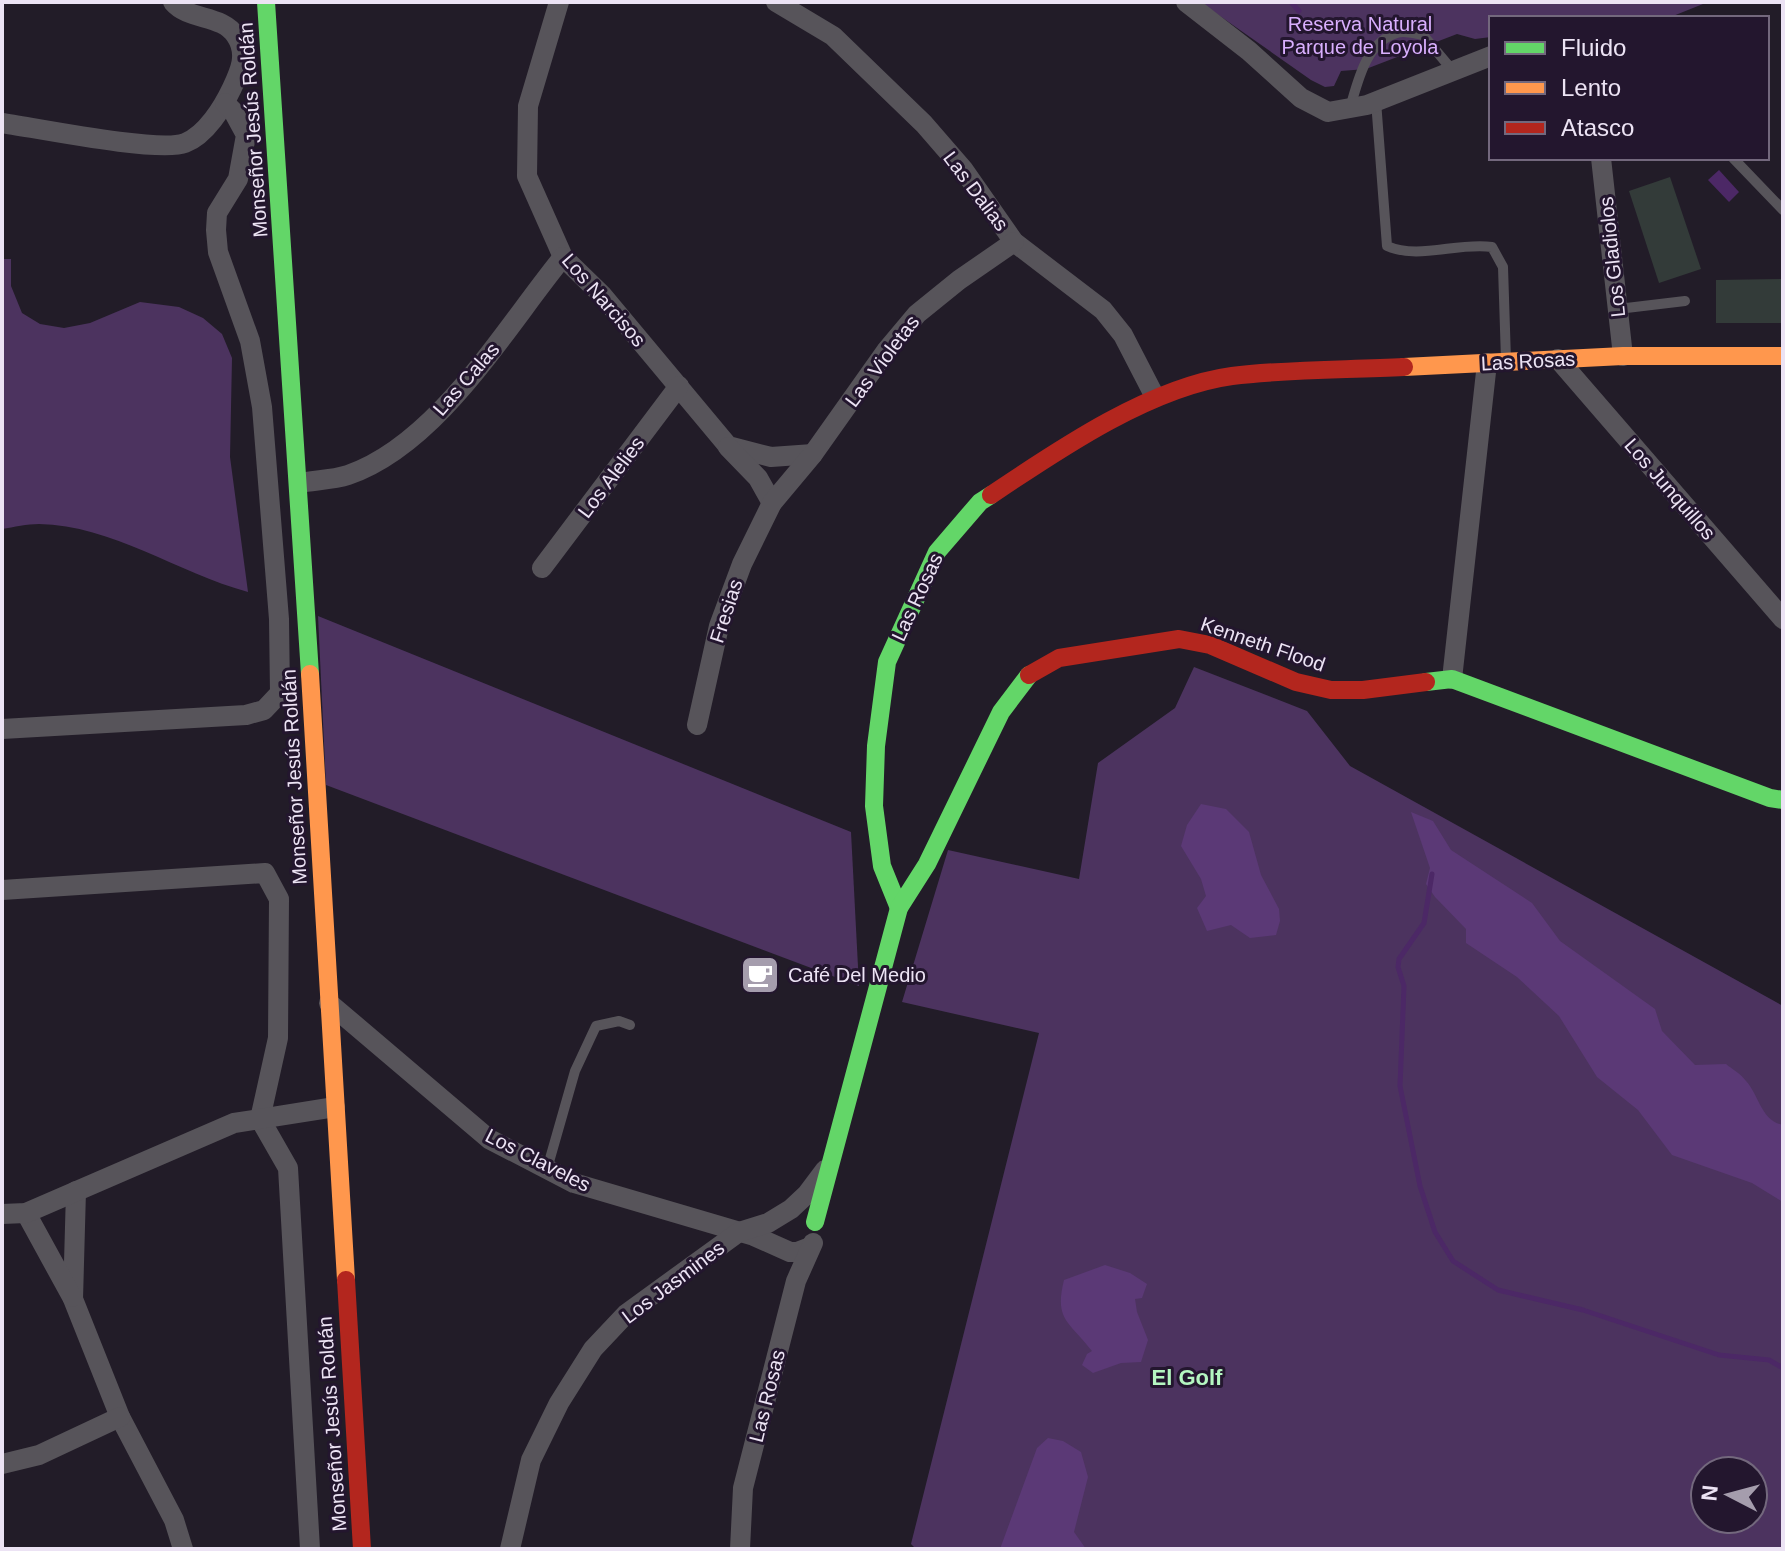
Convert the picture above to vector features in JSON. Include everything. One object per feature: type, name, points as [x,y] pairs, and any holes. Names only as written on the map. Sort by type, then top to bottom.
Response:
[{"type":"street","points":[[2,123],[170,146],[185,143],[200,134],[225,103],[242,66],[242,49],[227,25],[179,9],[173,2]]},
{"type":"street","name":"Monseñor Jesús Roldán","points":[[266,2],[299,483],[362,1549]]},
{"type":"street","name":"Los Narcisos","points":[[559,2],[528,106],[527,176],[563,257],[602,295],[758,478],[772,503]]},
{"type":"street","name":"Las Dalias","points":[[776,2],[833,36],[924,124],[963,169],[1014,242],[1103,310],[1123,335],[1155,397]]},
{"type":"street","points":[[1186,2],[1249,51],[1301,98],[1328,112],[1376,101],[1489,57]]},
{"type":"street","points":[[2,729],[246,715],[264,710],[280,693],[279,619],[262,407],[250,341],[218,252],[217,213],[238,179],[246,135],[225,103]]},
{"type":"street","name":"Los Gladiolos","points":[[1601,160],[1623,356]]},
{"type":"street","name":"Las Violetas","points":[[772,503],[813,454],[886,351],[917,314],[1014,242]]},
{"type":"street","name":"Las Calas","points":[[299,483],[346,476],[380,461],[446,407],[563,257]]},
{"type":"street","name":"Las Rosas","points":[[899,908],[882,866],[874,806],[876,746],[887,662],[937,552],[980,502],[1050,455],[1155,397],[1230,376],[1623,356],[1783,356]]},
{"type":"street","name":"Los Junquillos","points":[[1558,359],[1783,619]]},
{"type":"street","points":[[1452,679],[1496,362]]},
{"type":"street","name":"Los Alelies","points":[[542,568],[679,386]]},
{"type":"street","points":[[728,446],[771,457],[813,454]]},
{"type":"street","name":"Fresias","points":[[697,725],[719,626],[742,564],[772,503]]},
{"type":"street","name":"Kenneth Flood","points":[[899,908],[927,864],[1001,712],[1030,673],[1059,658],[1179,639],[1210,645],[1296,682],[1331,690],[1363,690],[1452,679],[1770,798],[1783,800]]},
{"type":"street","points":[[2,890],[265,873],[279,899],[278,1038],[260,1119],[288,1168],[310,1549]]},
{"type":"street","points":[[783,1249],[797,1252],[810,1247],[816,1235],[815,1222],[830,1162],[899,908]]},
{"type":"street","name":"Los Claveles","points":[[329,1003],[489,1139],[574,1183],[739,1232],[783,1249]]},
{"type":"street","points":[[2,1214],[26,1213],[234,1123],[335,1107]]},
{"type":"street","points":[[796,1281],[774,1230],[785,1213],[807,1194],[830,1162]]},
{"type":"street","points":[[73,1299],[76,1191]]},
{"type":"street","points":[[785,1213],[805,1211],[815,1222]]},
{"type":"street","points":[[26,1213],[73,1299],[120,1417],[174,1520],[183,1549]]},
{"type":"street","name":"Los Jasmines","points":[[510,1549],[531,1460],[559,1403],[593,1349],[626,1314],[739,1232],[760,1226],[785,1213]]},
{"type":"street","points":[[702,1259],[710,1240],[705,1222]]},
{"type":"street","name":"Las Rosas","points":[[740,1549],[743,1488],[796,1281],[810,1247]]},
{"type":"street","points":[[2,1464],[39,1455],[120,1417]]},
{"type":"lane","points":[[1350,108],[1359,79],[1375,46],[1399,32],[1423,35],[1453,71]]},
{"type":"lane","points":[[1376,101],[1387,246],[1402,252],[1474,245],[1492,247],[1503,267],[1496,362]]},
{"type":"lane","points":[[1735,160],[1783,210]]},
{"type":"lane","points":[[1618,309],[1685,301]]},
{"type":"lane","points":[[279,619],[307,624]]},
{"type":"lane","points":[[547,1169],[575,1071],[596,1026],[619,1021],[630,1025]]},
{"type":"green space","name":"Reserva Natural Parque de Loyola","points":[[1200,2],[1708,2],[1673,16],[1489,16],[1489,37],[1475,39],[1457,34],[1366,69],[1341,71],[1334,86],[1325,87]]},
{"type":"green space","points":[[2,259],[11,259],[11,286],[22,313],[40,324],[64,328],[90,323],[140,302],[179,307],[203,318],[222,334],[232,358],[230,457],[248,592],[93,532],[39,524],[2,529]]},
{"type":"green space","points":[[318,616],[851,832],[859,986],[326,785]]},
{"type":"green space","points":[[1194,667],[1307,711],[1350,766],[1783,1006],[1783,1549],[916,1549],[911,1544],[1039,1033],[902,1002],[948,850],[1079,879],[1098,763],[1175,708]]},
{"type":"shaded area","points":[[1719,170],[1739,192],[1729,202],[1708,180]]},
{"type":"shaded area","points":[[1201,804],[1226,809],[1249,832],[1261,875],[1279,909],[1276,935],[1250,938],[1231,925],[1207,931],[1197,908],[1206,896],[1201,879],[1181,846],[1187,825]]},
{"type":"shaded area","points":[[1411,812],[1433,821],[1451,850],[1532,903],[1560,941],[1655,1009],[1662,1031],[1695,1065],[1726,1064],[1744,1078],[1765,1113],[1783,1125],[1783,1202],[1752,1183],[1672,1155],[1638,1110],[1597,1077],[1559,1016],[1517,977],[1466,943],[1466,929],[1426,884],[1430,868]]},
{"type":"shaded area","points":[[1105,1265],[1130,1273],[1147,1284],[1142,1298],[1135,1299],[1148,1340],[1141,1362],[1121,1363],[1093,1373],[1082,1365],[1092,1351],[1062,1312],[1061,1293],[1064,1280]]},
{"type":"shaded area","points":[[1048,1438],[1063,1441],[1081,1452],[1088,1477],[1074,1532],[1086,1549],[1000,1549],[1037,1448]]},
{"type":"building","points":[[1670,177],[1701,269],[1659,283],[1629,191]]},
{"type":"building","points":[[1783,279],[1783,323],[1716,323],[1716,280]]},
{"type":"waterway","points":[[1291,2],[1299,11]]},
{"type":"waterway","points":[[1432,874],[1424,923],[1399,959],[1398,967],[1404,986],[1400,1086],[1420,1186],[1435,1232],[1453,1261],[1498,1290],[1583,1310],[1719,1355],[1769,1360],[1783,1368]]},
{"type":"traffic: fast","points":[[266,2],[310,674]]},
{"type":"traffic: fast","points":[[899,908],[882,866],[874,806],[876,746],[887,662],[937,552],[980,502],[991,495]]},
{"type":"traffic: fast","points":[[815,1222],[899,908],[927,864],[1001,712],[1029,675]]},
{"type":"traffic: fast","points":[[1426,682],[1452,679],[1770,798],[1783,800]]},
{"type":"traffic: slow","points":[[1404,367],[1623,356],[1783,356]]},
{"type":"traffic: slow","points":[[310,674],[346,1280]]},
{"type":"traffic: jam","points":[[991,495],[1106,423],[1169,393],[1201,382],[1274,372],[1404,367]]},
{"type":"traffic: jam","points":[[1029,675],[1059,658],[1179,639],[1210,645],[1296,682],[1331,690],[1363,690],[1426,682]]},
{"type":"traffic: jam","points":[[346,1280],[362,1549]]},
{"type":"place","name":"Café Del Medio","points":[[760,975]]},
{"type":"district","name":"El Golf","points":[[1187,1377]]}]
